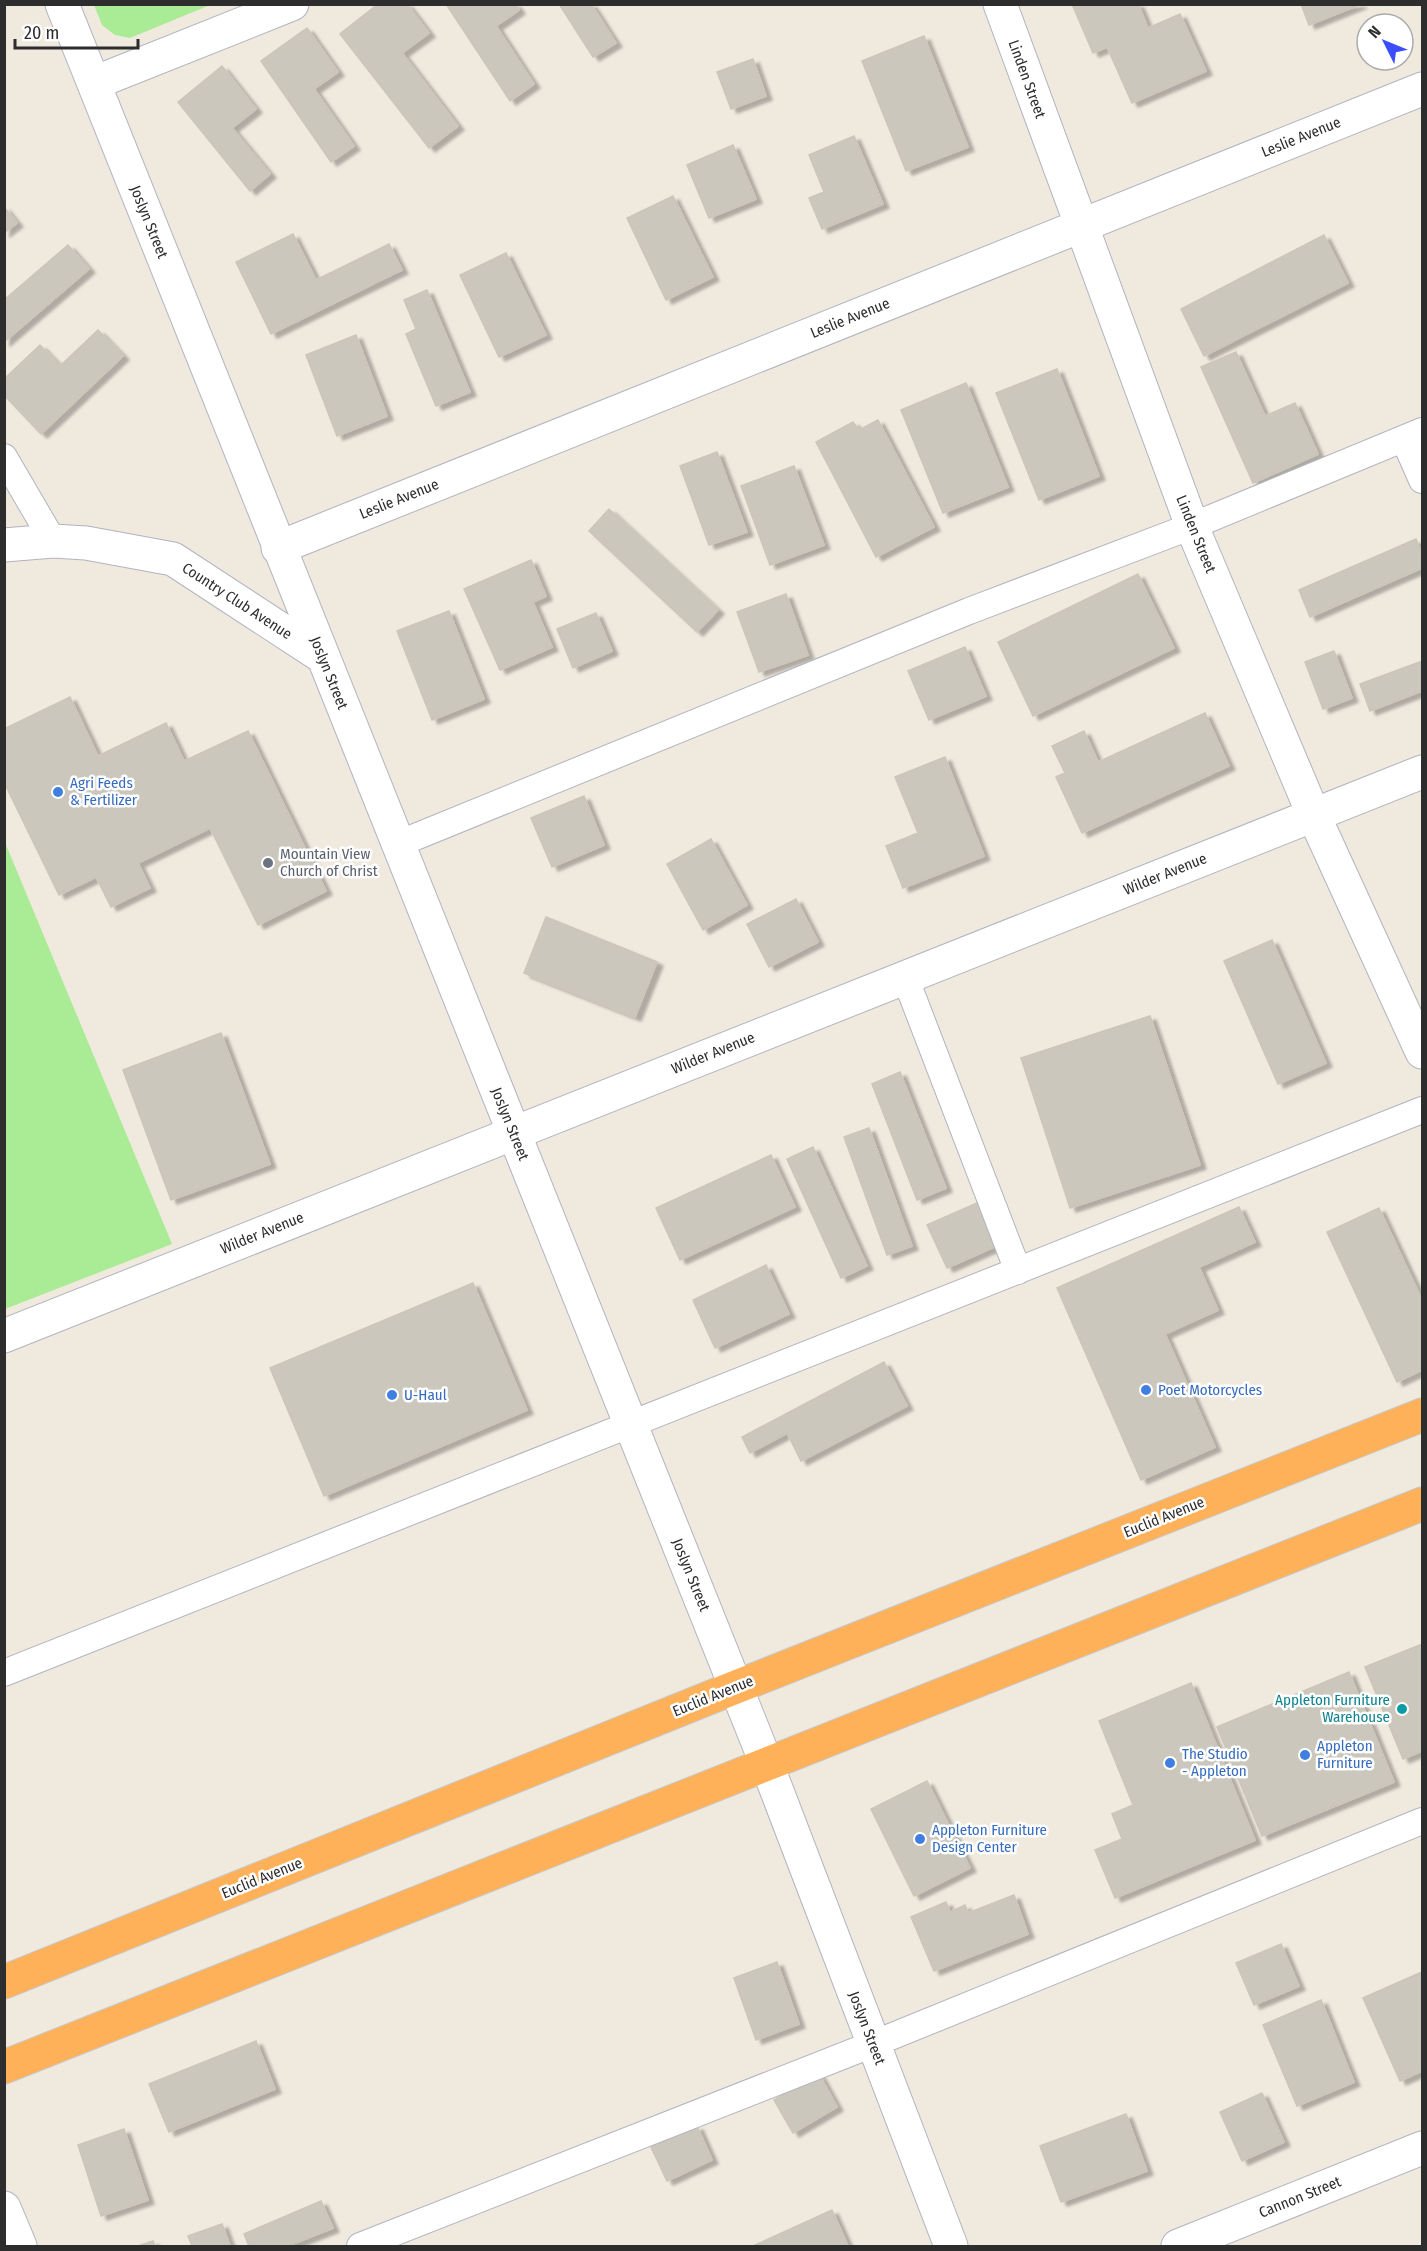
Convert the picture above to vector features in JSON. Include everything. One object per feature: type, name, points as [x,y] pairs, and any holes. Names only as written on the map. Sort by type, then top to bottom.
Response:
[{"type":"highway","name":"Euclid Avenue","points":[[4,1982],[736,1687],[1422,1415]]},
{"type":"highway","points":[[4,2067],[1422,1504]]},
{"type":"street","name":"Joslyn Street","points":[[62,4],[767,1764],[951,2247]]},
{"type":"street","points":[[94,83],[292,4]]},
{"type":"street","name":"Linden Street","points":[[1000,4],[1192,526],[1314,816],[1422,1052]]},
{"type":"street","name":"Leslie Avenue","points":[[278,548],[1422,88]]},
{"type":"street","name":"Country Club Avenue","points":[[4,545],[53,541],[86,543],[173,559],[323,657]]},
{"type":"street","name":"Wilder Avenue","points":[[4,1336],[1422,772]]},
{"type":"street","name":"Cannon Street","points":[[1178,2247],[1422,2148]]},
{"type":"street","points":[[4,2208],[20,2247]]},
{"type":"lane","points":[[398,844],[947,620],[1192,526],[1413,435],[1422,480]]},
{"type":"lane","points":[[4,457],[53,541]]},
{"type":"lane","points":[[905,977],[1018,1271]]},
{"type":"lane","points":[[4,1673],[1422,1110]]},
{"type":"lane","points":[[360,2247],[873,2044],[1422,1821]]},
{"type":"green space","points":[[94,5],[210,5],[130,38],[115,35],[102,25]]},
{"type":"green space","points":[[4,840],[172,1244],[5,1309],[4,1309]]},
{"type":"building","points":[[378,4],[407,4],[429,33],[402,53],[458,126],[429,148],[340,34]]},
{"type":"building","points":[[446,4],[515,4],[519,10],[496,26],[534,84],[510,101]]},
{"type":"building","points":[[559,4],[591,4],[616,43],[593,57]]},
{"type":"building","points":[[1072,4],[1138,4],[1148,28],[1180,14],[1206,71],[1132,103],[1107,47],[1093,53]]},
{"type":"building","points":[[1301,4],[1361,4],[1309,25]]},
{"type":"building","points":[[307,28],[338,72],[314,89],[354,146],[331,162],[261,61]]},
{"type":"building","points":[[924,36],[968,147],[906,171],[862,61]]},
{"type":"building","points":[[753,59],[766,96],[731,109],[717,72]]},
{"type":"building","points":[[222,66],[256,109],[232,128],[270,174],[250,191],[178,102]]},
{"type":"building","points":[[854,136],[883,204],[822,229],[809,198],[824,192],[809,155]]},
{"type":"building","points":[[733,145],[756,199],[709,218],[687,165]]},
{"type":"building","points":[[673,196],[713,277],[666,300],[627,218]]},
{"type":"building","points":[[4,207],[17,223],[4,233]]},
{"type":"building","points":[[293,234],[316,280],[389,244],[402,270],[271,334],[236,262]]},
{"type":"building","points":[[1324,235],[1348,283],[1204,356],[1181,309]]},
{"type":"building","points":[[68,245],[89,269],[4,342],[4,300]]},
{"type":"building","points":[[506,253],[546,335],[499,357],[460,275]]},
{"type":"building","points":[[427,290],[470,392],[436,406],[406,334],[416,329],[404,300]]},
{"type":"building","points":[[98,330],[123,356],[41,434],[4,395],[4,379],[40,345],[60,366]]},
{"type":"building","points":[[356,335],[387,416],[337,436],[306,355]]},
{"type":"building","points":[[1236,352],[1265,416],[1295,403],[1318,454],[1253,483],[1201,367]]},
{"type":"building","points":[[1057,369],[1099,476],[1039,500],[996,393]]},
{"type":"building","points":[[966,383],[1008,487],[943,513],[901,410]]},
{"type":"building","points":[[878,420],[934,527],[876,557],[816,442],[853,422],[859,430]]},
{"type":"building","points":[[717,452],[747,532],[709,545],[680,466]]},
{"type":"building","points":[[794,466],[824,545],[770,565],[741,486]]},
{"type":"building","points":[[609,509],[718,610],[697,632],[589,531]]},
{"type":"building","points":[[1416,539],[1422,555],[1422,568],[1310,617],[1299,590]]},
{"type":"building","points":[[531,560],[546,596],[533,602],[552,647],[500,670],[464,589]]},
{"type":"building","points":[[1138,574],[1174,648],[1033,716],[998,642]]},
{"type":"building","points":[[786,594],[808,655],[759,672],[737,612]]},
{"type":"building","points":[[449,611],[484,699],[432,720],[397,631]]},
{"type":"building","points":[[596,613],[612,651],[573,668],[557,629]]},
{"type":"building","points":[[965,647],[986,696],[929,720],[908,671]]},
{"type":"building","points":[[1334,651],[1352,698],[1323,709],[1305,662]]},
{"type":"building","points":[[1422,661],[1422,691],[1370,711],[1360,684]]},
{"type":"building","points":[[70,697],[98,756],[166,723],[184,761],[248,731],[326,891],[258,925],[210,828],[138,863],[150,888],[111,907],[96,877],[59,895],[4,782],[4,729]]},
{"type":"building","points":[[1205,713],[1229,766],[1082,833],[1056,777],[1065,773],[1052,746],[1084,731],[1098,762]]},
{"type":"building","points":[[945,757],[984,856],[903,888],[886,846],[918,833],[895,777]]},
{"type":"building","points":[[584,796],[604,845],[552,867],[531,818]]},
{"type":"building","points":[[711,839],[747,905],[703,930],[667,864]]},
{"type":"building","points":[[796,899],[818,942],[769,967],[747,924]]},
{"type":"building","points":[[546,917],[657,962],[635,1017],[524,973]]},
{"type":"building","points":[[1272,940],[1326,1063],[1278,1084],[1224,961]]},
{"type":"building","points":[[1150,1016],[1200,1165],[1070,1208],[1021,1058]]},
{"type":"building","points":[[221,1033],[270,1164],[171,1200],[123,1070]]},
{"type":"building","points":[[900,1072],[946,1188],[917,1200],[872,1084]]},
{"type":"building","points":[[869,1128],[912,1246],[887,1255],[844,1137]]},
{"type":"building","points":[[813,1147],[867,1266],[841,1278],[787,1159]]},
{"type":"building","points":[[771,1155],[795,1207],[680,1260],[656,1208]]},
{"type":"building","points":[[977,1203],[996,1246],[947,1268],[927,1225]]},
{"type":"building","name":"Poet Motorcycles","points":[[1239,1207],[1255,1242],[1199,1267],[1218,1310],[1165,1334],[1215,1447],[1141,1480],[1057,1288]]},
{"type":"building","points":[[1379,1208],[1422,1300],[1422,1370],[1397,1382],[1327,1232]]},
{"type":"building","points":[[766,1265],[789,1314],[715,1348],[693,1300]]},
{"type":"building","points":[[473,1283],[527,1410],[324,1496],[270,1368]]},
{"type":"building","points":[[884,1362],[907,1406],[801,1461],[787,1433],[750,1453],[742,1437]]},
{"type":"building","name":"Appleton Furniture Warehouse","points":[[1422,1644],[1422,1751],[1403,1759],[1365,1667]]},
{"type":"building","name":"Appleton Furniture","points":[[1349,1672],[1394,1782],[1262,1836],[1217,1727]]},
{"type":"building","name":"The Studio - Appleton","points":[[1191,1683],[1255,1840],[1115,1898],[1095,1850],[1122,1839],[1112,1814],[1133,1805],[1099,1721]]},
{"type":"building","name":"Appleton Furniture Design Center","points":[[927,1781],[970,1868],[914,1896],[871,1809]]},
{"type":"building","points":[[1014,1895],[1028,1934],[934,1971],[911,1917],[946,1902],[950,1912],[965,1905],[968,1913]]},
{"type":"building","points":[[1281,1944],[1299,1986],[1254,2005],[1236,1963]]},
{"type":"building","points":[[777,1962],[799,2024],[756,2040],[734,1978]]},
{"type":"building","points":[[1422,1972],[1422,2071],[1400,2081],[1363,1998]]},
{"type":"building","points":[[1321,2000],[1354,2082],[1297,2106],[1263,2025]]},
{"type":"building","points":[[256,2041],[275,2089],[169,2132],[149,2084]]},
{"type":"building","points":[[819,2074],[837,2107],[793,2133],[774,2100]]},
{"type":"building","points":[[1262,2093],[1284,2142],[1242,2161],[1220,2112]]},
{"type":"building","points":[[1126,2114],[1147,2171],[1061,2202],[1040,2146]]},
{"type":"building","points":[[697,2126],[712,2160],[667,2181],[651,2147]]},
{"type":"building","points":[[124,2129],[148,2200],[101,2216],[78,2145]]},
{"type":"building","points":[[321,2201],[333,2228],[288,2246],[249,2246],[244,2234]]},
{"type":"building","points":[[832,2210],[848,2246],[753,2246]]},
{"type":"building","points":[[222,2224],[230,2246],[192,2246],[188,2236]]},
{"type":"building","points":[[153,2241],[155,2246],[138,2246]]},
{"type":"place","name":"Agri Feeds & Fertilizer","points":[[58,792]]},
{"type":"place","name":"Mountain View Church of Christ","points":[[268,863]]},
{"type":"place","name":"Poet Motorcycles","points":[[1146,1390]]},
{"type":"place","name":"U-Haul","points":[[392,1395]]},
{"type":"place","name":"Appleton Furniture Warehouse","points":[[1402,1709]]},
{"type":"place","name":"Appleton Furniture","points":[[1305,1755]]},
{"type":"place","name":"The Studio - Appleton","points":[[1170,1763]]},
{"type":"place","name":"Appleton Furniture Design Center","points":[[920,1839]]}]
